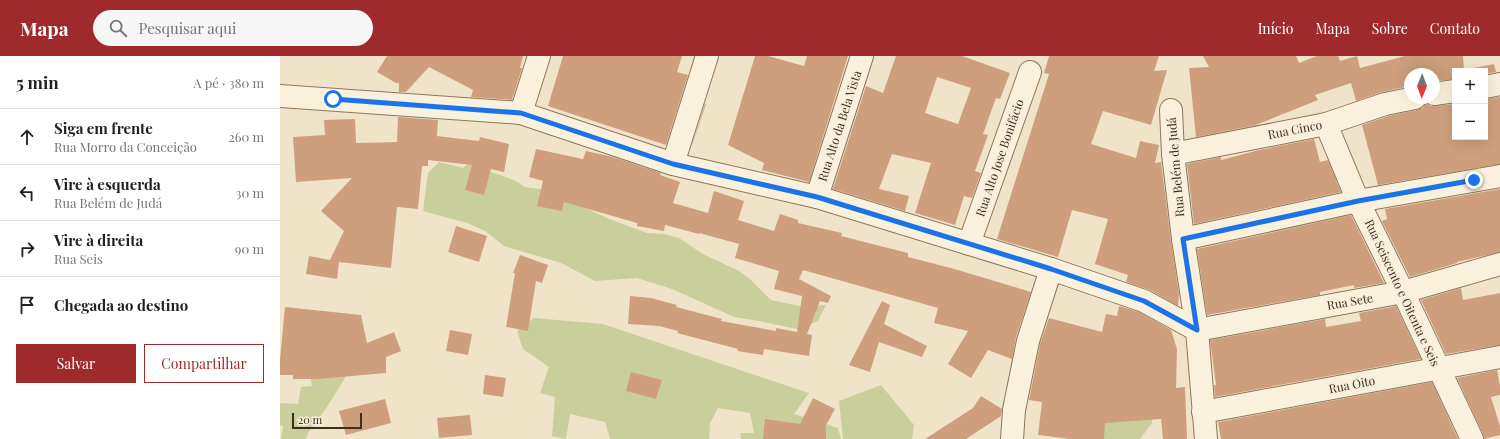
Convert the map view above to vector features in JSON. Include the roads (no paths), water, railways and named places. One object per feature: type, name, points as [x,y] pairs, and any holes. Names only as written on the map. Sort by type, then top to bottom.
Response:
[{"type":"street","points":[[521,113],[539,56]]},
{"type":"street","points":[[673,164],[707,56]]},
{"type":"street","name":"Rua Alto da Bela Vista","points":[[817,197],[862,56]]},
{"type":"street","name":"Rua Alto Jose Bonifácio","points":[[969,244],[1030,72]]},
{"type":"street","points":[[1488,86],[1500,84]]},
{"type":"street","points":[[1440,93],[1452,91]]},
{"type":"street","points":[[280,96],[521,113],[673,164],[817,197],[1051,269],[1144,301],[1197,330]]},
{"type":"street","name":"Rua Cinco","points":[[1173,154],[1326,124],[1385,104],[1404,100]]},
{"type":"street","name":"Rua Belém de Judá","points":[[1172,110],[1173,154],[1183,239],[1197,330],[1206,439]]},
{"type":"street","name":"Rua Seiscento e Oitenta e Seis","points":[[1326,124],[1358,201],[1403,292],[1472,439]]},
{"type":"street","points":[[1183,239],[1358,201],[1500,176]]},
{"type":"street","name":"Rua Sete","points":[[1197,330],[1403,292],[1500,264]]},
{"type":"street","points":[[1012,439],[1014,410],[1028,341],[1051,269]]},
{"type":"street","name":"Rua Oito","points":[[1203,412],[1500,357]]}]
